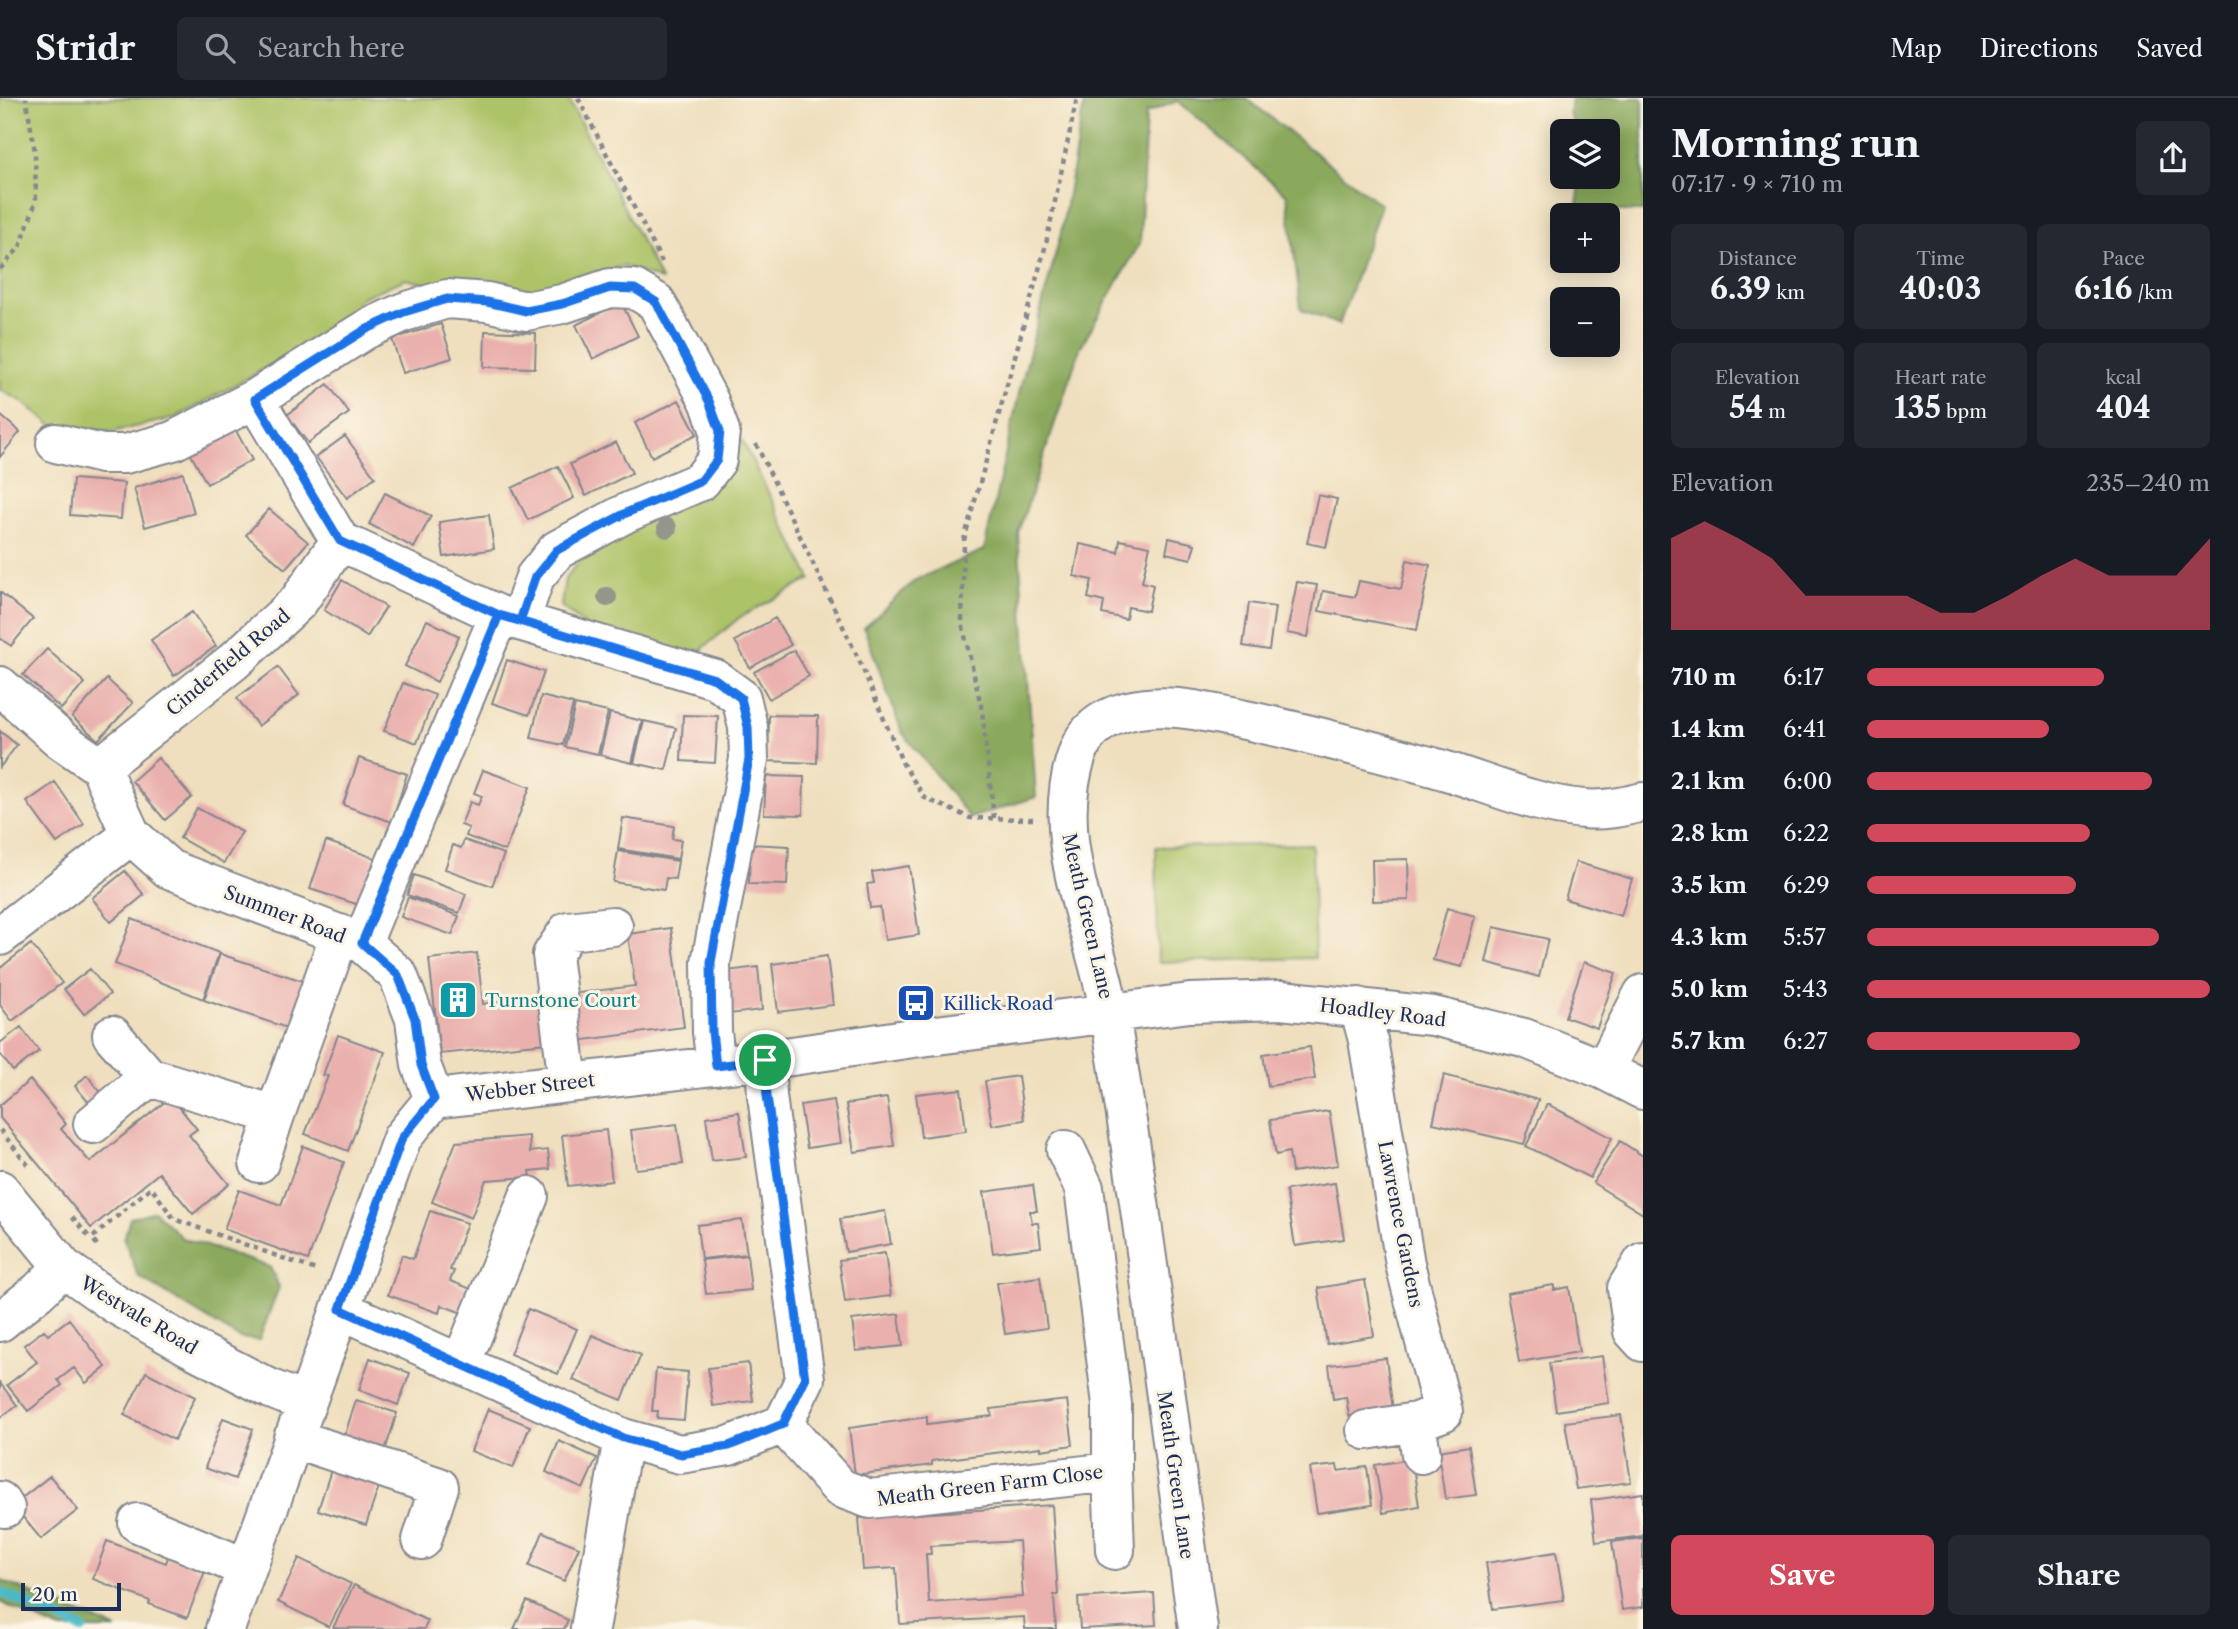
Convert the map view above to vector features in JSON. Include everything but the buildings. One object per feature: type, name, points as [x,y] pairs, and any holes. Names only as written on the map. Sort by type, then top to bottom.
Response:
[{"type":"street","points":[[56,443],[102,454],[125,454],[173,442],[255,399],[365,330],[404,312],[447,299],[487,302],[526,311],[562,304],[610,288],[635,289],[656,302],[709,401],[720,431],[717,460],[701,481],[626,513],[557,550],[535,577],[510,618],[351,939],[275,1115],[259,1163]]},
{"type":"street","points":[[255,399],[340,541],[510,618],[715,679],[741,698],[748,727],[749,759],[711,962],[712,1032],[716,1066]]},
{"type":"street","name":"Cinderfield Road","points":[[100,768],[234,661],[298,602],[340,541]]},
{"type":"street","points":[[0,686],[61,740],[100,768],[131,835],[0,936]]},
{"type":"street","name":"Meath Green Lane","points":[[1198,1629],[1110,1013],[1069,849],[1067,820],[1078,750],[1092,729],[1112,716],[1164,706],[1303,733],[1436,768],[1556,806],[1587,810],[1616,809],[1643,802]]},
{"type":"street","name":"Summer Road","points":[[131,835],[169,869],[351,939],[398,975],[415,1019],[421,1065],[434,1099]]},
{"type":"street","points":[[568,1082],[552,955],[568,931],[613,926]]},
{"type":"street","points":[[1604,1070],[1643,994]]},
{"type":"street","name":"Hoadley Road","points":[[1110,1013],[1189,1003],[1268,1001],[1359,1007],[1433,1016],[1524,1038],[1604,1070],[1643,1090]]},
{"type":"street","name":"Lawrence Gardens","points":[[1359,1007],[1368,1040],[1405,1264],[1443,1412],[1419,1438],[1366,1430]]},
{"type":"street","name":"Webber Street","points":[[434,1099],[765,1060],[1110,1013]]},
{"type":"street","points":[[112,1035],[149,1077],[275,1115]]},
{"type":"street","points":[[340,1309],[623,1438],[681,1454],[729,1446],[783,1424],[805,1379],[767,1096],[765,1060]]},
{"type":"street","points":[[93,1124],[149,1077]]},
{"type":"street","points":[[225,1629],[402,1138],[434,1099]]},
{"type":"street","name":"Meath Green Farm Close","points":[[783,1424],[840,1488],[870,1499],[1112,1472],[1112,1404],[1084,1188],[1066,1150]]},
{"type":"street","name":"Westvale Road","points":[[0,1190],[63,1268],[115,1304],[271,1389],[299,1420],[439,1487],[422,1540]]},
{"type":"street","points":[[461,1364],[529,1196]]},
{"type":"street","points":[[1643,1262],[1627,1288],[1633,1331],[1643,1342]]},
{"type":"street","points":[[0,1322],[63,1268]]},
{"type":"street","points":[[590,1629],[623,1438]]},
{"type":"street","points":[[1112,1472],[1115,1550]]},
{"type":"street","points":[[138,1523],[246,1568]]},
{"type":"path","points":[[0,269],[20,247],[36,201],[35,152],[26,98]]},
{"type":"path","points":[[578,98],[668,274]]},
{"type":"path","points":[[994,818],[982,710],[962,623],[964,540],[1045,248],[1077,98]]},
{"type":"path","points":[[755,443],[859,660],[903,764],[925,798],[970,818],[1067,820]]},
{"type":"path","points":[[92,1238],[151,1187],[174,1219],[316,1270]]},
{"type":"green space","points":[[0,98],[568,98],[661,280],[623,266],[532,294],[483,282],[427,284],[406,279],[362,297],[351,313],[297,351],[175,418],[111,432],[55,427],[20,400],[0,390]]},
{"type":"green space","points":[[1085,98],[1246,98],[1381,205],[1339,325],[1301,309],[1287,195],[1178,101],[1146,113],[1140,243],[1080,348],[1018,533],[1036,797],[970,818],[902,732],[864,628],[915,580],[984,550],[1020,389],[1061,233]]},
{"type":"green space","points":[[1572,98],[1643,98],[1643,211],[1620,211],[1620,203],[1577,203],[1579,189],[1620,189],[1620,119],[1571,119],[1569,112]]},
{"type":"green space","points":[[737,430],[811,579],[740,617],[693,657],[589,629],[561,606],[565,579],[587,551]]},
{"type":"green space","points":[[1312,844],[1315,958],[1158,962],[1156,847]]},
{"type":"green space","points":[[154,1211],[182,1238],[270,1267],[279,1287],[259,1340],[239,1338],[138,1276],[124,1239],[130,1218]]},
{"type":"green space","points":[[0,1580],[117,1629],[58,1629],[0,1602]]},
{"type":"waterway","points":[[0,1592],[83,1629]]},
{"type":"place","name":"Turnstone Court","points":[[458,1000]]},
{"type":"place","name":"Killick Road","points":[[916,1003]]},
{"type":"route","points":[[765,1060],[716,1066],[712,1032],[711,962],[749,759],[748,727],[741,698],[715,679],[499,615],[340,541],[255,399],[365,330],[404,312],[447,299],[487,302],[526,311],[562,304],[610,288],[635,289],[656,302],[709,401],[720,431],[717,460],[701,481],[626,513],[557,550],[535,577],[520,621],[499,615],[362,943],[398,975],[415,1019],[421,1065],[434,1099],[402,1138],[340,1309],[623,1438],[681,1454],[729,1446],[783,1424],[805,1379],[767,1096],[765,1060]]}]
